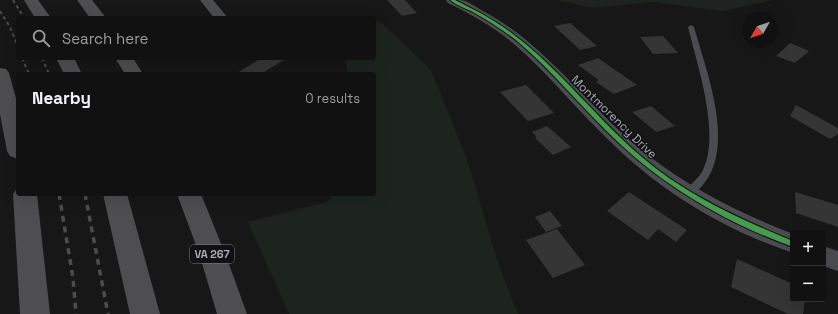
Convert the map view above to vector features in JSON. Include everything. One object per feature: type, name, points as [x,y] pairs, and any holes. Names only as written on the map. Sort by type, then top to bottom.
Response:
[{"type":"highway","points":[[31,0],[42,16]]},
{"type":"highway","points":[[36,0],[43,16]]},
{"type":"highway","points":[[84,0],[96,16]]},
{"type":"highway","points":[[66,60],[72,72]]},
{"type":"highway","points":[[125,60],[133,72]]},
{"type":"highway","points":[[0,74],[16,140]]},
{"type":"highway","points":[[25,196],[35,314]]},
{"type":"highway","points":[[116,196],[145,314]]},
{"type":"highway","name":"VA 267","points":[[190,196],[213,256],[232,314]]},
{"type":"street","points":[[206,0],[219,16]]},
{"type":"street","name":"Montmorency Drive","points":[[452,0],[492,21],[528,48],[622,143],[648,165],[688,193],[725,214],[768,235],[790,243]]},
{"type":"street","points":[[826,257],[838,261]]},
{"type":"lane","points":[[688,193],[700,181],[708,168],[713,150],[713,126],[706,84],[691,27]]},
{"type":"shaded area","points":[[557,0],[773,0],[723,11],[653,2],[592,8]]},
{"type":"shaded area","points":[[376,22],[382,23],[431,70],[467,159],[498,263],[518,314],[289,314],[248,222],[327,202],[332,196],[376,196],[376,72],[348,72],[345,60],[376,60]]},
{"type":"building","points":[[387,0],[405,0],[417,13],[402,16]]},
{"type":"building","points":[[570,23],[597,46],[580,50],[554,26]]},
{"type":"building","points":[[663,36],[678,53],[653,54],[640,37]]},
{"type":"building","points":[[790,43],[809,51],[795,63],[776,56]]},
{"type":"building","points":[[598,58],[637,85],[614,94],[596,82],[599,80],[578,65]]},
{"type":"building","points":[[259,60],[284,60],[264,72],[238,72]]},
{"type":"building","points":[[526,85],[554,113],[528,121],[500,92]]},
{"type":"building","points":[[796,105],[838,128],[838,134],[830,139],[790,116]]},
{"type":"building","points":[[651,106],[675,126],[656,132],[632,112]]},
{"type":"building","points":[[547,126],[571,147],[553,155],[535,138],[537,137],[532,132]]},
{"type":"building","points":[[629,192],[687,230],[676,242],[658,229],[648,240],[607,211]]},
{"type":"building","points":[[795,192],[838,205],[838,227],[796,213]]},
{"type":"building","points":[[550,211],[562,226],[546,232],[535,217]]},
{"type":"building","points":[[557,229],[585,265],[553,278],[526,240]]},
{"type":"building","points":[[737,259],[790,283],[790,302],[805,302],[803,314],[788,314],[731,287]]},
{"type":"railway","points":[[13,0],[23,16]]},
{"type":"railway","points":[[0,11],[10,27],[16,42]]},
{"type":"railway","points":[[23,60],[28,72]]},
{"type":"railway","points":[[43,60],[48,72]]},
{"type":"railway","points":[[59,196],[73,278],[76,314]]},
{"type":"railway","points":[[85,196],[108,314]]},
{"type":"cycle path","points":[[452,0],[492,22],[520,41],[622,143],[660,175],[681,189],[725,214],[790,243]]}]
